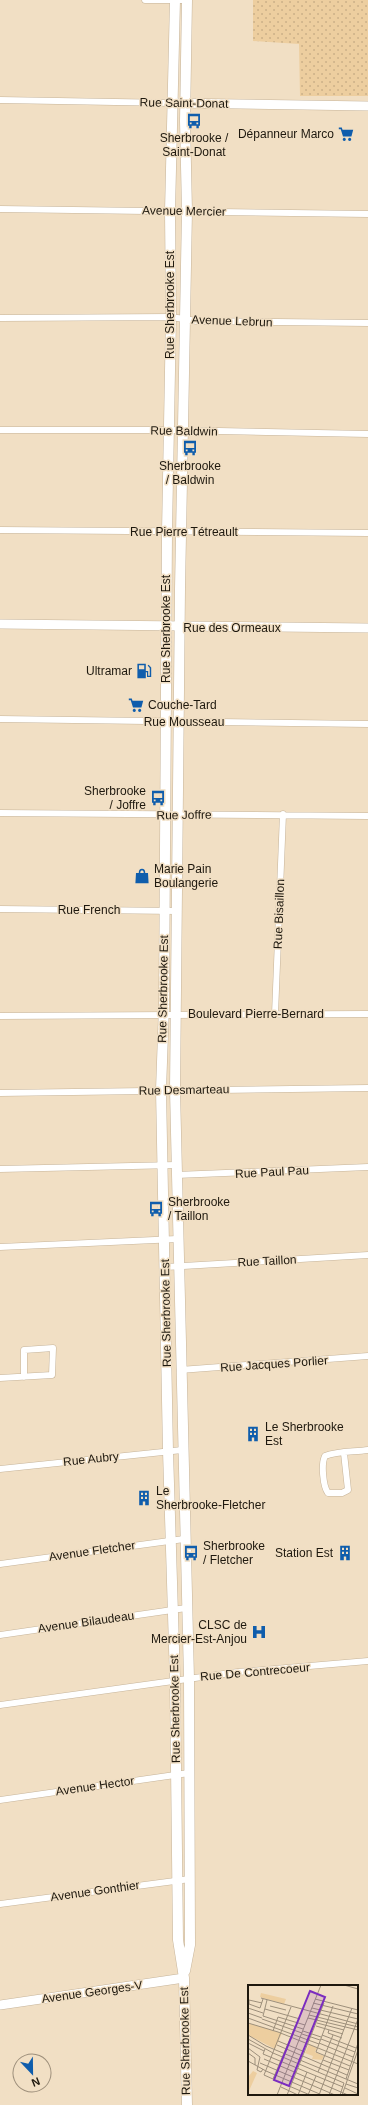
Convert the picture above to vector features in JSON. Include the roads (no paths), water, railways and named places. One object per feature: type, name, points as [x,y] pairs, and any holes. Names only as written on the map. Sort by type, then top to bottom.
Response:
[{"type":"main road","name":"Rue Sherbrooke Est","points":[[175,0],[170,211],[171,317],[166,627],[166,815],[161,1090],[164,1239],[166,1267],[168,1451],[175,1680],[178,1940],[184,1978],[187,2105]]},
{"type":"main road","name":"Rue Sherbrooke Est","points":[[184,1978],[190,1945],[189,1773],[175,1090],[180,628],[187,211],[185,104],[187,0]]},
{"type":"street","points":[[145,0],[187,0]]},
{"type":"street","name":"Rue Saint-Donat","points":[[0,100],[368,106]]},
{"type":"street","name":"Avenue Mercier","points":[[0,209],[368,214]]},
{"type":"street","name":"Avenue Lebrun","points":[[0,318],[171,317],[185,319],[368,323]]},
{"type":"street","name":"Rue Baldwin","points":[[0,430],[169,430],[368,434]]},
{"type":"street","name":"Rue Pierre Tétreault","points":[[0,530],[368,533]]},
{"type":"street","name":"Rue des Ormeaux","points":[[0,624],[180,628],[368,628]]},
{"type":"street","name":"Rue Mousseau","points":[[0,719],[368,724]]},
{"type":"street","name":"Rue Joffre","points":[[0,813],[166,815],[283,814],[368,816]]},
{"type":"street","name":"Rue Bisaillon","points":[[275,1014],[283,814]]},
{"type":"street","name":"Rue French","points":[[0,909],[177,911]]},
{"type":"street","name":"Boulevard Pierre-Bernard","points":[[0,1016],[368,1014]]},
{"type":"street","name":"Rue Desmarteau","points":[[0,1093],[368,1088]]},
{"type":"street","points":[[0,1169],[176,1165]]},
{"type":"street","name":"Rue Paul Pau","points":[[176,1175],[368,1167]]},
{"type":"street","points":[[0,1247],[178,1239]]},
{"type":"street","name":"Rue Taillon","points":[[166,1267],[368,1255]]},
{"type":"street","points":[[0,1378],[52,1376],[52,1348],[24,1350],[24,1377]]},
{"type":"street","name":"Rue Jacques Porlier","points":[[180,1370],[368,1356]]},
{"type":"street","name":"Rue Aubry","points":[[0,1469],[182,1450]]},
{"type":"street","points":[[344,1453],[348,1490],[342,1493],[328,1493],[325,1487],[324,1458],[328,1455],[344,1453],[368,1450]]},
{"type":"street","name":"Avenue Fletcher","points":[[0,1564],[184,1539]]},
{"type":"street","name":"Avenue Bilaudeau","points":[[0,1635],[186,1608]]},
{"type":"street","name":"Rue De Contrecoeur","points":[[0,1705],[245,1671],[368,1661]]},
{"type":"street","name":"Avenue Hector","points":[[0,1800],[189,1773]]},
{"type":"street","name":"Avenue Gonthier","points":[[0,1904],[190,1879]]},
{"type":"street","name":"Avenue Georges-V","points":[[0,2005],[184,1978]]},
{"type":"place","name":"Sherbrooke / Saint-Donat","points":[[194,121]]},
{"type":"place","name":"Dépanneur Marco","points":[[346,134]]},
{"type":"place","name":"Sherbrooke / Baldwin","points":[[190,448]]},
{"type":"place","name":"Ultramar","points":[[144,671]]},
{"type":"place","name":"Couche-Tard","points":[[136,705]]},
{"type":"place","name":"Sherbrooke / Joffre","points":[[158,798]]},
{"type":"place","name":"Marie Pain Boulangerie","points":[[142,876]]},
{"type":"place","name":"Sherbrooke / Taillon","points":[[156,1209]]},
{"type":"place","name":"Le Sherbrooke Est","points":[[253,1434]]},
{"type":"place","name":"Le Sherbrooke-Fletcher","points":[[144,1498]]},
{"type":"place","name":"Sherbrooke / Fletcher","points":[[191,1553]]},
{"type":"place","name":"Station Est","points":[[345,1553]]},
{"type":"place","name":"CLSC de Mercier-Est-Anjou","points":[[259,1632]]}]
